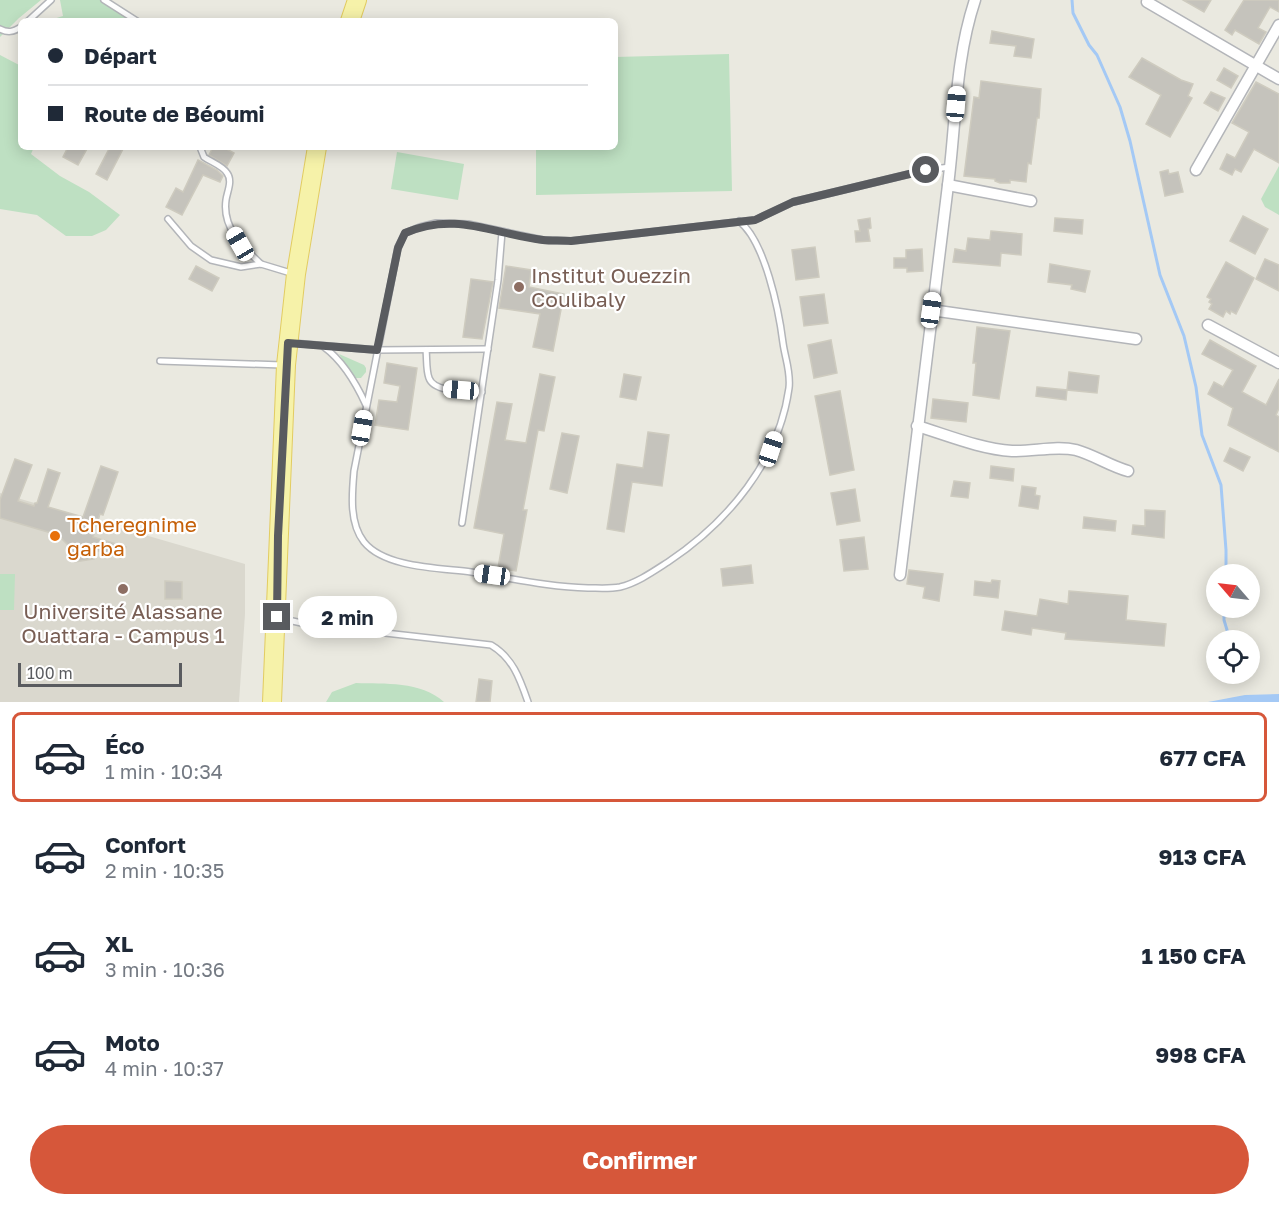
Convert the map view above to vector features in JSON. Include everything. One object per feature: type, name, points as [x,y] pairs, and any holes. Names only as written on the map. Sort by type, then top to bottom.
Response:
[{"type":"main road","points":[[351,18],[357,0]]},
{"type":"main road","points":[[272,702],[286,365],[296,274],[317,150]]},
{"type":"street","points":[[900,575],[948,185],[960,62],[966,26],[975,0]]},
{"type":"street","points":[[1147,2],[1279,79]]},
{"type":"street","points":[[1196,170],[1279,25]]},
{"type":"street","points":[[948,185],[1031,201]]},
{"type":"street","points":[[931,310],[1136,339]]},
{"type":"street","points":[[1208,325],[1279,363]]},
{"type":"street","points":[[917,426],[1010,451],[1064,448],[1078,450],[1128,471]]},
{"type":"lane","points":[[31,18],[51,0]]},
{"type":"lane","points":[[104,0],[132,18]]},
{"type":"lane","points":[[0,29],[7,32],[18,29]]},
{"type":"lane","points":[[201,150],[204,158],[226,171],[229,178],[225,203],[228,224],[240,244],[261,264]]},
{"type":"lane","points":[[739,221],[746,226],[759,251],[781,323],[789,387],[771,449],[760,470],[736,503],[709,531],[684,552],[635,581],[620,587],[572,588],[534,584],[492,575],[402,563],[371,549],[361,537],[356,525],[352,498],[354,471],[398,248],[405,233],[420,226],[436,223],[468,224],[543,240],[571,241],[739,221],[755,220],[793,202],[926,170],[950,167]]},
{"type":"lane","points":[[168,219],[191,246],[211,260],[241,267],[261,264],[296,274]]},
{"type":"lane","points":[[462,523],[498,280],[502,232]]},
{"type":"lane","points":[[288,343],[377,350],[488,349]]},
{"type":"lane","points":[[323,346],[340,362],[357,387],[366,406]]},
{"type":"lane","points":[[426,350],[429,379],[434,386],[440,389],[482,392]]},
{"type":"lane","points":[[160,362],[286,365]]},
{"type":"lane","points":[[277,617],[306,624],[491,645],[501,651],[511,662],[528,702]]},
{"type":"shaded area","name":"Université Alassane Ouattara - Campus 1","points":[[0,493],[245,564],[245,614],[239,702],[0,702]]},
{"type":"green space","points":[[0,0],[41,0],[18,18],[0,37]]},
{"type":"green space","points":[[60,0],[104,0],[117,5],[129,18],[57,18],[63,16]]},
{"type":"green space","points":[[729,54],[732,191],[536,195],[536,150],[618,150],[618,57]]},
{"type":"green space","points":[[0,55],[18,64],[18,150],[33,150],[31,154],[60,176],[89,192],[120,215],[106,230],[92,236],[66,236],[37,215],[0,209]]},
{"type":"green space","points":[[397,152],[464,164],[458,200],[391,189]]},
{"type":"green space","points":[[1279,166],[1279,215],[1265,207],[1261,199]]},
{"type":"green space","points":[[339,354],[364,365],[366,372],[361,378],[354,378]]},
{"type":"green space","points":[[0,574],[15,574],[14,610],[0,610]]},
{"type":"green space","points":[[356,683],[413,687],[435,695],[444,702],[326,702],[332,692]]},
{"type":"water","points":[[1279,694],[1279,702],[1208,702],[1245,695]]},
{"type":"building","points":[[1183,0],[1211,0],[1204,12]]},
{"type":"building","points":[[1244,0],[1279,0],[1279,12],[1270,7],[1258,28],[1266,32],[1259,44],[1235,30],[1232,35],[1225,30]]},
{"type":"building","points":[[992,31],[1034,39],[1031,58],[1014,56],[1016,46],[990,43]]},
{"type":"building","points":[[1142,58],[1181,80],[1193,84],[1188,96],[1192,98],[1170,137],[1146,124],[1161,95],[1129,77]]},
{"type":"building","points":[[1224,68],[1238,76],[1231,88],[1217,80]]},
{"type":"building","points":[[981,81],[1041,89],[1039,118],[1037,118],[1031,164],[1028,163],[1026,182],[1010,180],[1010,183],[1000,183],[995,179],[964,176],[974,97],[979,98]]},
{"type":"building","points":[[1256,82],[1279,94],[1279,163],[1254,149],[1241,172],[1235,169],[1232,175],[1220,169],[1227,154],[1235,158],[1249,132],[1232,123]]},
{"type":"building","points":[[1211,92],[1225,98],[1218,111],[1204,103]]},
{"type":"building","points":[[66,150],[86,150],[78,165],[63,157]]},
{"type":"building","points":[[108,150],[122,150],[107,180],[96,174]]},
{"type":"building","points":[[212,150],[228,150],[234,153],[227,166],[209,155]]},
{"type":"building","points":[[198,160],[217,170],[223,176],[220,182],[203,175],[182,215],[166,207],[176,188],[183,192]]},
{"type":"building","points":[[1168,170],[1169,174],[1178,172],[1183,192],[1165,196],[1160,172]]},
{"type":"building","points":[[1243,216],[1268,229],[1255,254],[1230,241]]},
{"type":"building","points":[[870,218],[871,228],[868,229],[870,241],[856,242],[855,231],[860,231],[858,220]]},
{"type":"building","points":[[1055,218],[1083,220],[1082,234],[1054,231]]},
{"type":"building","points":[[991,231],[1022,234],[1021,255],[1001,253],[1000,266],[953,262],[955,249],[966,251],[968,238],[990,240]]},
{"type":"building","points":[[815,247],[819,277],[796,280],[792,250]]},
{"type":"building","points":[[922,249],[923,271],[907,272],[907,268],[894,268],[894,258],[906,258],[906,250]]},
{"type":"building","points":[[1265,259],[1279,265],[1279,291],[1256,279]]},
{"type":"building","points":[[1226,262],[1254,278],[1236,314],[1226,311],[1223,317],[1209,309],[1212,304],[1209,302],[1211,299],[1207,297]]},
{"type":"building","points":[[1050,264],[1090,271],[1085,292],[1071,289],[1072,285],[1048,282]]},
{"type":"building","points":[[196,266],[219,278],[212,291],[189,279]]},
{"type":"building","points":[[506,266],[531,270],[529,287],[564,294],[553,351],[533,347],[540,314],[499,308]]},
{"type":"building","points":[[471,279],[493,282],[482,339],[463,337]]},
{"type":"building","points":[[824,294],[828,323],[804,326],[800,297]]},
{"type":"building","points":[[977,327],[1010,331],[999,399],[973,395],[976,363],[973,363]]},
{"type":"building","points":[[831,340],[837,373],[814,378],[808,345]]},
{"type":"building","points":[[1210,340],[1256,366],[1242,392],[1266,405],[1279,379],[1279,408],[1276,415],[1279,417],[1279,452],[1228,425],[1233,408],[1208,394],[1214,382],[1223,387],[1233,370],[1202,354]]},
{"type":"building","points":[[387,363],[417,368],[408,430],[375,425],[379,400],[397,402],[400,386],[384,383]]},
{"type":"building","points":[[1069,372],[1099,376],[1097,393],[1067,390]]},
{"type":"building","points":[[540,374],[555,377],[544,431],[538,430],[523,510],[527,510],[516,571],[498,568],[504,534],[474,528],[497,402],[512,404],[505,440],[526,443]]},
{"type":"building","points":[[624,374],[641,377],[636,400],[620,397]]},
{"type":"building","points":[[1037,387],[1067,390],[1066,400],[1036,396]]},
{"type":"building","points":[[840,391],[854,470],[830,475],[815,396]]},
{"type":"building","points":[[933,399],[968,403],[966,422],[931,418]]},
{"type":"building","points":[[648,432],[669,435],[662,486],[632,482],[624,532],[607,529],[617,464],[643,468]]},
{"type":"building","points":[[562,433],[579,436],[567,493],[550,489]]},
{"type":"building","points":[[1230,448],[1250,457],[1243,471],[1224,461]]},
{"type":"building","points":[[15,459],[32,465],[18,501],[34,506],[37,503],[48,469],[60,473],[48,507],[83,517],[101,466],[118,472],[93,537],[126,547],[122,558],[92,549],[94,559],[75,562],[73,550],[58,535],[0,518],[0,500]]},
{"type":"building","points":[[991,466],[1014,469],[1013,481],[990,478]]},
{"type":"building","points":[[954,481],[970,483],[968,498],[951,496]]},
{"type":"building","points":[[1022,486],[1036,488],[1035,495],[1040,496],[1038,509],[1019,506]]},
{"type":"building","points":[[855,489],[860,521],[837,525],[831,493]]},
{"type":"building","points":[[1145,510],[1165,511],[1164,538],[1132,534],[1133,525],[1145,526]]},
{"type":"building","points":[[1084,517],[1116,521],[1115,531],[1083,528]]},
{"type":"building","points":[[864,537],[868,569],[844,571],[840,540]]},
{"type":"building","points":[[751,565],[753,583],[723,586],[721,569]]},
{"type":"building","points":[[909,570],[943,574],[939,601],[923,598],[925,587],[907,584]]},
{"type":"building","points":[[992,580],[1000,581],[998,598],[974,595],[975,581],[991,583]]},
{"type":"building","points":[[165,581],[182,582],[182,599],[165,599]]},
{"type":"building","points":[[1069,591],[1128,596],[1126,620],[1166,624],[1164,646],[1065,639],[1066,633],[1032,628],[1031,635],[1002,630],[1005,611],[1037,616],[1040,599],[1068,604]]},
{"type":"building","points":[[479,679],[492,681],[490,702],[476,702]]},
{"type":"waterway","points":[[1072,0],[1073,13],[1089,45],[1097,55],[1120,107],[1130,141],[1160,275],[1184,336],[1196,387],[1202,435],[1221,485],[1226,564]]},
{"type":"waterway","points":[[1224,618],[1227,630]]},
{"type":"place","name":"Institut Ouezzin Coulibaly","points":[[519,287]]},
{"type":"place","name":"Tcheregnime garba","points":[[55,536]]},
{"type":"place","name":"Université Alassane Ouattara - Campus 1","points":[[123,589]]},
{"type":"route","points":[[277,617],[278,536],[288,343],[377,350],[398,248],[405,233],[420,226],[436,223],[468,224],[543,240],[571,241],[631,235],[704,224],[755,220],[793,202],[926,170]]}]
